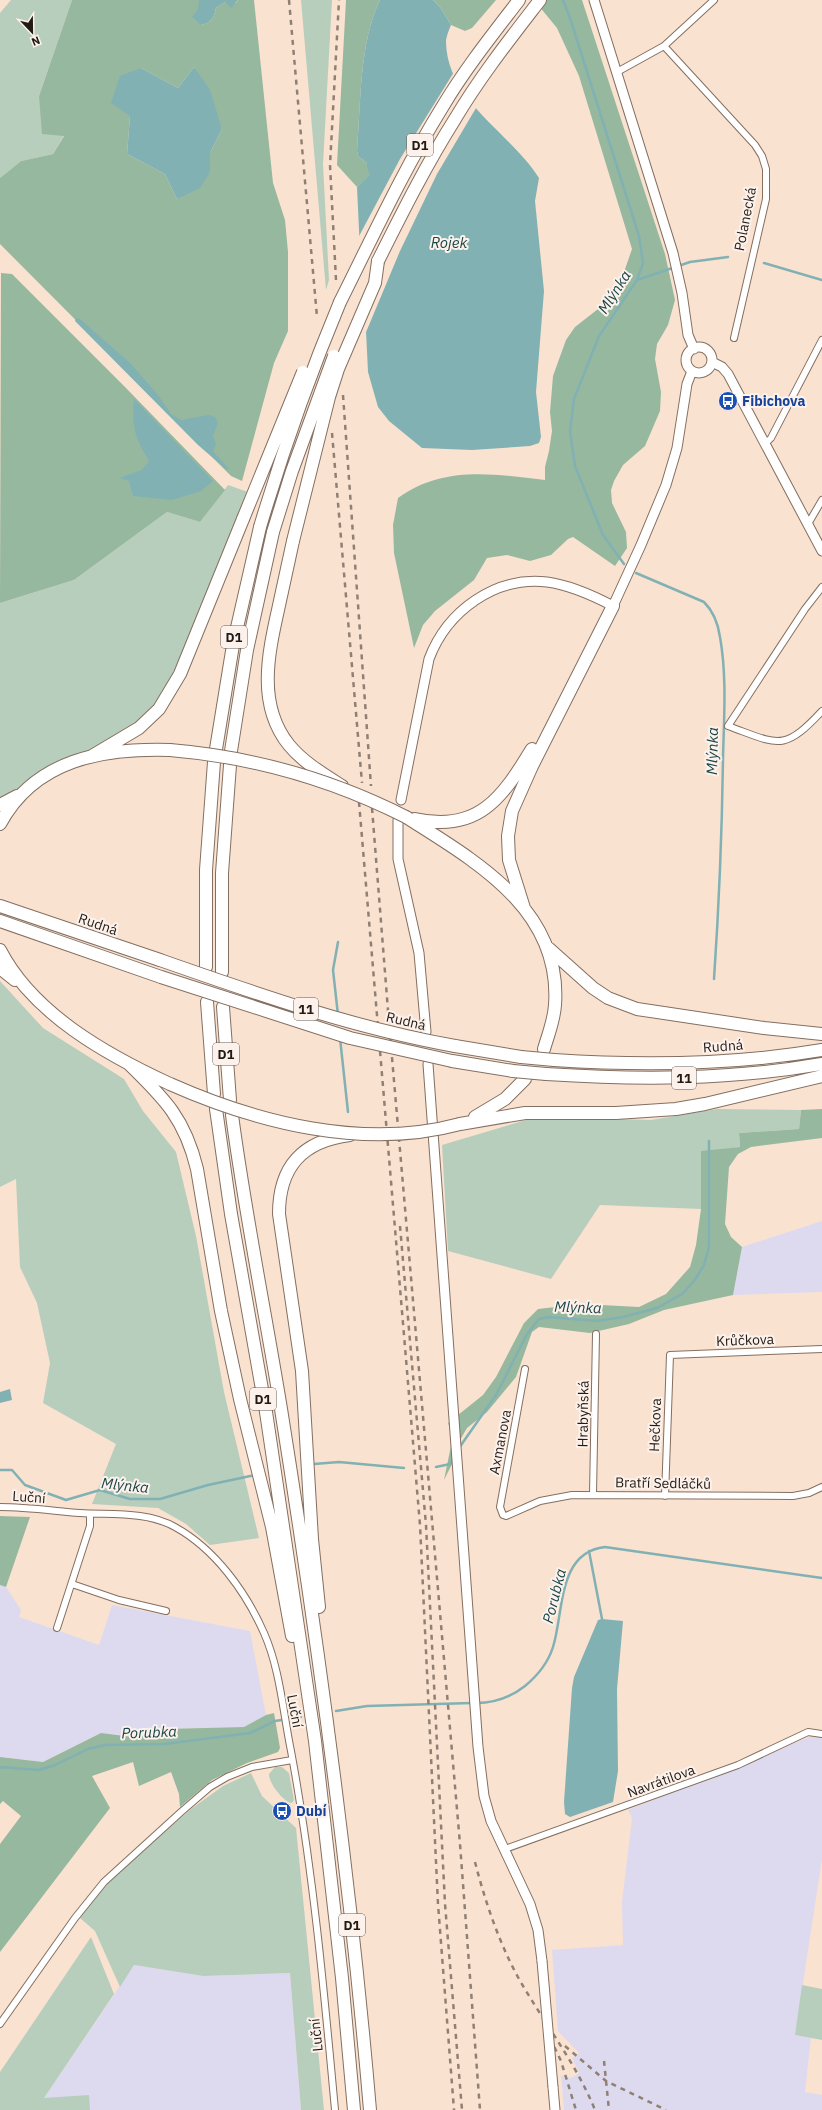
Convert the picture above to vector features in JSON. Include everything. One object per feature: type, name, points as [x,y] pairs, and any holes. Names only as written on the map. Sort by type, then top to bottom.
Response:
[{"type":"highway","name":"D1","points":[[216,749],[233,645],[260,527],[290,430],[316,359],[340,302],[409,163],[443,104],[480,51],[519,0]]},
{"type":"highway","name":"D1","points":[[231,751],[247,650],[273,532],[292,471],[330,364],[378,261],[422,174],[455,118],[497,55],[540,0]]},
{"type":"highway","points":[[378,261],[375,283],[338,369],[329,397],[293,541],[270,652],[267,675],[271,708],[277,726],[296,753],[306,762],[344,788],[402,818],[428,826],[487,871],[512,894],[524,908],[546,945],[554,977],[555,1006],[544,1049]]},
{"type":"highway","points":[[92,756],[139,728],[160,709],[180,674],[325,320],[340,302]]},
{"type":"highway","points":[[524,908],[509,860],[510,824],[521,788],[573,682],[613,606]]},
{"type":"highway","points":[[428,826],[464,820],[484,811],[493,804],[507,788],[573,682]]},
{"type":"highway","points":[[0,805],[23,793],[48,774],[69,763],[92,756],[125,750],[170,750],[214,755],[266,765],[344,788]]},
{"type":"highway","points":[[206,967],[206,870],[214,762]]},
{"type":"highway","points":[[222,972],[222,873],[230,765]]},
{"type":"highway","points":[[0,824],[14,803],[23,793]]},
{"type":"highway","name":"Rudná","points":[[0,906],[235,986],[353,1024],[455,1046],[521,1057],[623,1064],[687,1063],[761,1058],[822,1050]]},
{"type":"highway","name":"11","points":[[0,921],[161,977],[350,1038],[452,1061],[513,1071],[644,1079],[746,1074],[822,1064]]},
{"type":"highway","points":[[546,945],[593,988],[608,998],[637,1009],[764,1028],[822,1034]]},
{"type":"highway","points":[[0,950],[16,974],[49,1010],[84,1037],[129,1064],[170,1084],[250,1114],[311,1127],[361,1133],[404,1134],[432,1131],[460,1124],[525,1113],[646,1112],[705,1104],[822,1076]]},
{"type":"highway","points":[[0,968],[33,994]]},
{"type":"highway","name":"D1","points":[[207,1002],[214,1094]]},
{"type":"highway","name":"D1","points":[[223,1007],[230,1100]]},
{"type":"highway","points":[[129,1064],[161,1096],[178,1118],[193,1150],[198,1169],[221,1311],[240,1399],[280,1563],[295,1658],[307,1689]]},
{"type":"highway","points":[[460,1124],[493,1107],[525,1079]]},
{"type":"highway","name":"D1","points":[[216,1109],[231,1214],[266,1412],[315,1742],[342,1978],[354,2110]]},
{"type":"highway","name":"D1","points":[[232,1115],[246,1210],[281,1407],[330,1740],[360,1994],[370,2110]]},
{"type":"highway","points":[[322,1686],[321,1622],[312,1539],[302,1371],[279,1214],[280,1188],[288,1169],[294,1160],[312,1147],[344,1135],[361,1133]]},
{"type":"street","points":[[594,0],[673,253],[688,335],[694,349]]},
{"type":"street","points":[[617,72],[664,46],[714,0]]},
{"type":"street","name":"Polanecká","points":[[664,46],[755,145],[762,156],[766,169],[766,199],[734,338]]},
{"type":"street","points":[[765,444],[771,438],[822,340]]},
{"type":"street","points":[[701,348],[706,350],[711,356],[712,362],[708,369],[704,372],[692,371],[687,365],[686,360],[688,354],[694,349],[701,348]]},
{"type":"street","points":[[712,362],[722,367],[730,377],[822,551]]},
{"type":"street","points":[[401,800],[429,659],[433,647],[442,633],[464,608],[474,600],[497,589],[521,583],[535,582],[569,587],[613,606],[666,485],[677,448],[687,384],[692,371]]},
{"type":"street","points":[[808,524],[822,500]]},
{"type":"street","points":[[822,587],[805,609],[728,726],[771,741],[788,741],[800,733],[822,711]]},
{"type":"street","points":[[402,818],[398,859],[419,953],[426,1032]]},
{"type":"street","points":[[428,1064],[476,1717],[484,1796],[492,1822],[530,1904],[538,1930],[555,2110]]},
{"type":"street","name":"Hrabyňská","points":[[593,1494],[596,1334]]},
{"type":"street","name":"Krůčkova","points":[[670,1355],[822,1349]]},
{"type":"street","name":"Hečkova","points":[[665,1496],[670,1355]]},
{"type":"street","name":"Axmanova","points":[[506,1516],[501,1513],[500,1507],[526,1369]]},
{"type":"street","name":"Bratří Sedláčků","points":[[506,1516],[546,1499],[572,1495],[793,1496],[809,1493],[822,1487]]},
{"type":"street","name":"Luční","points":[[0,1507],[160,1519],[187,1534],[214,1558],[252,1607],[265,1634],[274,1664],[292,1760],[308,1858],[335,2110]]},
{"type":"street","points":[[57,1628],[90,1526],[90,1514]]},
{"type":"street","points":[[72,1584],[119,1600],[166,1611]]},
{"type":"street","name":"Navrátilova","points":[[505,1849],[738,1765],[808,1732],[822,1734]]},
{"type":"street","points":[[0,2024],[75,1918],[104,1882],[181,1812],[210,1787],[233,1775],[252,1767],[292,1760]]},
{"type":"shaded area","points":[[822,1221],[822,1292],[733,1295],[742,1247]]},
{"type":"shaded area","points":[[0,1585],[6,1587],[21,1610],[19,1617],[99,1645],[112,1605],[250,1631],[266,1715],[244,1727],[165,1729],[151,1735],[133,1737],[101,1733],[43,1762],[0,1757]]},
{"type":"shaded area","points":[[812,1736],[822,1737],[822,1859],[795,2035],[811,2038],[805,2092],[822,2095],[822,2110],[564,2110],[561,2075],[571,2078],[579,2073],[572,2058],[579,2053],[558,2031],[552,1950],[623,1945],[622,1902],[632,1818],[628,1810]]},
{"type":"shaded area","points":[[134,1965],[203,1976],[290,1973],[301,2110],[90,2110],[44,2098]]},
{"type":"green space","points":[[11,0],[72,0],[39,96],[64,135],[53,154],[21,161],[0,178],[0,13]]},
{"type":"green space","points":[[72,0],[199,0],[201,25],[210,21],[216,8],[225,2],[236,3],[238,0],[254,0],[273,183],[285,220],[288,252],[288,331],[274,363],[242,481],[231,476],[0,244],[0,178],[21,161],[53,154],[64,136],[42,134],[39,96]],"holes":[[[194,67],[222,129],[210,153],[210,172],[177,199],[165,174],[127,154],[130,116],[141,68],[178,88]]]},
{"type":"green space","points":[[301,0],[332,0],[323,164],[329,280],[326,290]]},
{"type":"green space","points":[[346,0],[380,0],[368,35],[365,54],[360,94],[357,151],[358,156],[367,163],[367,169],[371,175],[357,187],[337,165]]},
{"type":"green space","points":[[433,0],[496,0],[472,28],[465,31],[451,25],[440,7]]},
{"type":"green space","points":[[534,0],[582,0],[665,254],[675,300],[668,325],[657,344],[655,359],[661,392],[660,411],[645,446],[623,465],[611,490],[612,503],[626,532],[627,548],[615,566],[573,537],[568,539],[551,555],[530,561],[507,555],[487,558],[474,580],[435,611],[423,625],[414,648],[394,553],[393,525],[398,498],[433,480],[451,476],[488,474],[545,480],[545,467],[552,431],[550,412],[553,376],[566,340],[575,327],[616,295],[632,249],[579,76],[557,28]]},
{"type":"green space","points":[[1,273],[12,274],[225,490],[200,522],[167,512],[74,580],[0,603]]},
{"type":"green space","points":[[228,485],[248,492],[243,519],[159,709],[0,805],[0,603],[74,580],[167,512],[200,522]]},
{"type":"green space","points":[[0,981],[43,1028],[124,1079],[143,1111],[176,1152],[196,1236],[224,1392],[259,1538],[210,1545],[186,1524],[158,1508],[92,1504],[116,1444],[43,1403],[50,1363],[37,1303],[20,1267],[16,1179],[0,1187]]},
{"type":"green space","points":[[717,1109],[801,1110],[799,1129],[739,1133],[740,1147],[701,1152],[701,1209],[600,1205],[551,1279],[448,1251],[442,1145],[526,1120],[583,1118],[651,1120]]},
{"type":"green space","points":[[822,1109],[822,1138],[751,1147],[738,1154],[729,1167],[725,1224],[731,1237],[742,1247],[733,1295],[664,1310],[629,1324],[590,1333],[539,1327],[532,1332],[516,1377],[487,1412],[467,1428],[456,1447],[454,1460],[444,1480],[453,1436],[448,1423],[483,1395],[496,1377],[524,1323],[538,1309],[582,1304],[639,1307],[666,1294],[690,1267],[696,1245],[701,1209],[701,1151],[740,1147],[739,1133],[799,1129],[801,1110]]},
{"type":"green space","points":[[0,1516],[30,1517],[6,1587],[0,1585]]},
{"type":"green space","points":[[274,1713],[280,1748],[278,1752],[247,1763],[212,1780],[180,1807],[179,1794],[171,1772],[139,1786],[133,1762],[92,1776],[110,1808],[0,1952],[0,1844],[21,1816],[3,1801],[0,1804],[0,1757],[43,1762],[101,1733],[133,1737],[151,1735],[165,1729],[244,1727],[266,1715]]},
{"type":"green space","points":[[275,1767],[282,1767],[289,1773],[294,1800],[292,1803],[285,1800],[281,1796],[269,1778],[269,1774]]},
{"type":"green space","points":[[251,1773],[262,1796],[296,1828],[324,2110],[301,2110],[290,1973],[203,1976],[134,1965],[120,1987],[95,1931],[80,1918],[109,1880],[191,1809],[223,1786]]},
{"type":"green space","points":[[91,1937],[114,1994],[44,2098],[89,2095],[90,2110],[0,2110],[0,2072]]},
{"type":"green space","points":[[802,1985],[822,1989],[822,2040],[795,2035]]},
{"type":"water","points":[[199,0],[238,0],[231,8],[225,2],[216,8],[212,20],[201,25],[192,17],[198,9]]},
{"type":"water","name":"Rojek","points":[[380,0],[433,0],[440,7],[451,25],[446,42],[449,63],[457,82],[468,99],[513,146],[539,178],[535,201],[544,291],[536,392],[541,437],[539,443],[530,446],[472,450],[422,448],[389,421],[378,407],[368,372],[365,310],[369,290],[361,273],[357,187],[370,175],[367,169],[367,163],[358,156],[357,151],[360,94],[365,54],[373,17]]},
{"type":"water","points":[[194,67],[210,90],[222,129],[210,153],[210,172],[200,188],[177,199],[165,174],[127,154],[130,116],[111,103],[120,76],[141,68],[178,88]]},
{"type":"water","points":[[76,318],[80,319],[130,363],[158,395],[171,414],[181,420],[209,415],[215,417],[218,423],[213,436],[216,444],[213,451],[229,469],[227,470],[198,445],[75,321]]},
{"type":"water","points":[[134,399],[213,481],[201,491],[172,500],[133,496],[129,481],[119,478],[142,470],[149,461],[135,432],[133,417]]},
{"type":"water","points":[[10,1389],[12,1400],[0,1403],[0,1392]]},
{"type":"water","points":[[598,1620],[623,1621],[617,1689],[618,1771],[613,1802],[570,1817],[565,1814],[564,1802],[572,1688],[574,1677]]},
{"type":"pier","points":[[454,72],[476,108],[437,174],[400,251],[364,337],[363,310],[367,291],[359,273],[357,240],[400,159]]},
{"type":"waterway","name":"Mlýnka","points":[[563,0],[639,236],[643,263],[637,280],[599,336],[574,399],[570,431],[575,466],[603,535],[624,564]]},
{"type":"waterway","points":[[637,280],[690,262],[728,257]]},
{"type":"waterway","points":[[764,263],[822,280]]},
{"type":"waterway","name":"Mlýnka","points":[[636,573],[704,602],[713,614],[717,622],[719,632],[724,667],[724,712],[720,869],[714,979]]},
{"type":"waterway","points":[[338,942],[333,970],[338,1015]]},
{"type":"waterway","points":[[340,1038],[348,1112]]},
{"type":"waterway","name":"Mlýnka","points":[[459,1448],[496,1395],[527,1334],[539,1319],[548,1317],[597,1321],[623,1317],[657,1308],[682,1294],[694,1281],[704,1265],[709,1247],[709,1141]]},
{"type":"waterway","name":"Mlýnka","points":[[436,1467],[450,1464],[454,1458]]},
{"type":"waterway","name":"Mlýnka","points":[[314,1464],[339,1462],[404,1468]]},
{"type":"waterway","name":"Mlýnka","points":[[0,1470],[12,1470],[25,1485],[66,1500],[100,1490],[130,1499],[160,1499],[208,1485],[255,1475]]},
{"type":"waterway","name":"Porubka","points":[[477,1703],[496,1701],[514,1693],[525,1686],[542,1669],[553,1647],[565,1586],[570,1572],[578,1560],[589,1551],[605,1547],[822,1578]]},
{"type":"waterway","points":[[589,1551],[602,1619]]},
{"type":"waterway","name":"Porubka","points":[[336,1711],[367,1706],[472,1703]]},
{"type":"waterway","name":"Porubka","points":[[0,1767],[39,1770],[55,1765],[88,1749],[105,1745],[164,1744],[250,1733],[275,1721],[301,1717]]},
{"type":"railway","points":[[289,0],[317,317]]},
{"type":"railway","points":[[336,280],[330,165],[339,0]]},
{"type":"railway","points":[[343,395],[371,786]]},
{"type":"railway","points":[[332,433],[362,783]]},
{"type":"railway","points":[[359,802],[420,1525],[438,1904],[454,2110]]},
{"type":"railway","points":[[372,808],[389,1023],[460,1844],[480,2110]]},
{"type":"railway","points":[[400,1226],[426,1525],[445,1904],[462,2110]]},
{"type":"railway","points":[[475,1862],[493,1922],[505,1951],[519,1979],[579,2076],[595,2110]]},
{"type":"railway","points":[[550,2038],[561,2061],[576,2110]]},
{"type":"railway","points":[[565,2046],[606,2081],[666,2110]]},
{"type":"railway","points":[[604,2061],[609,2110]]},
{"type":"place","name":"Fibichova","points":[[728,401]]},
{"type":"place","name":"Dubí","points":[[282,1811]]}]
